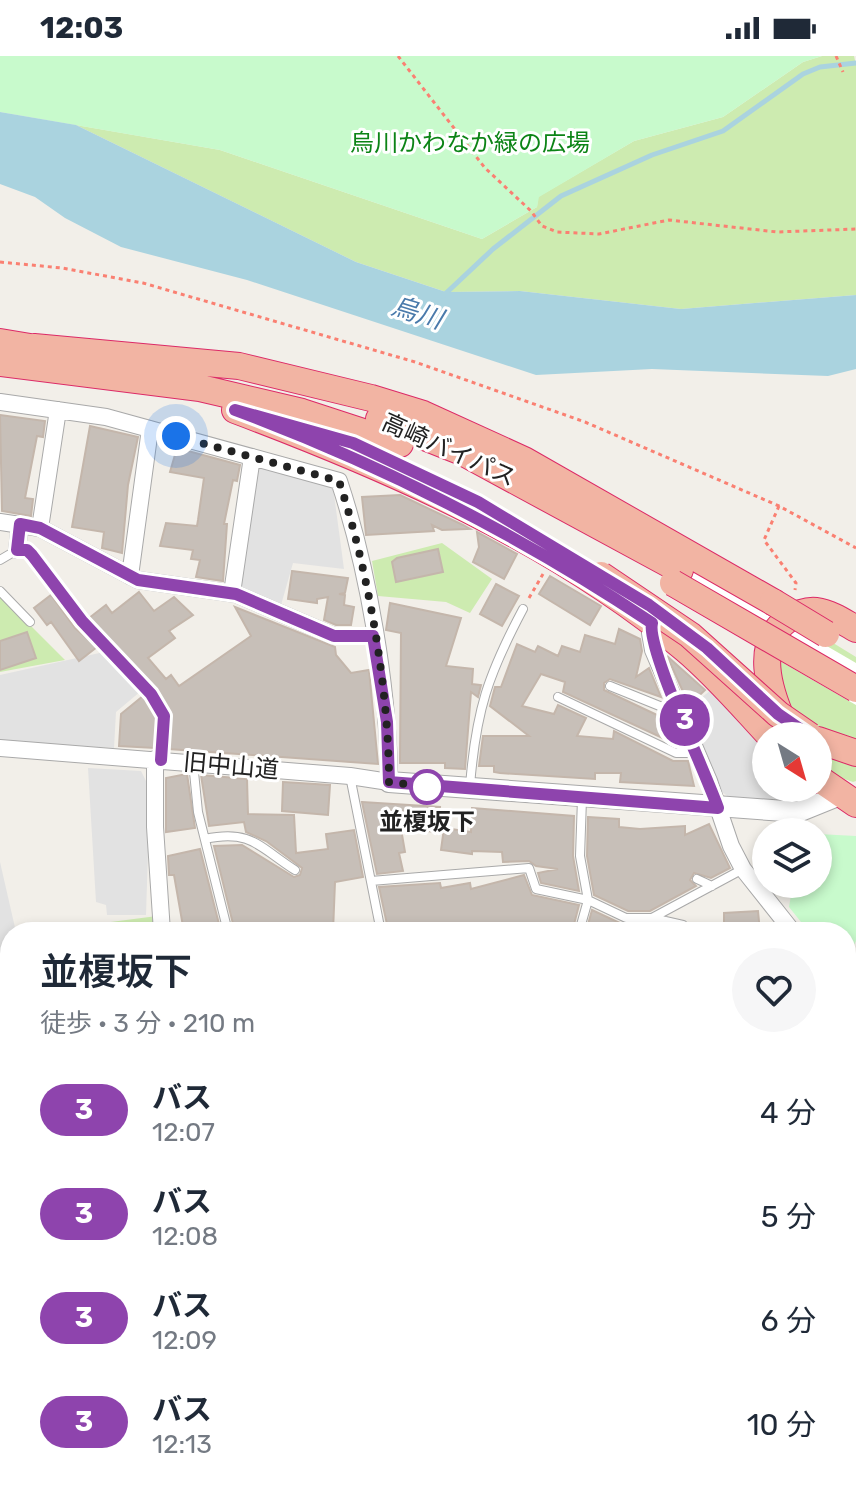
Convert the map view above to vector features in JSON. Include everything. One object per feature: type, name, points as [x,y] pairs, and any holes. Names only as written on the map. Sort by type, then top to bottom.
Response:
[{"type":"highway","name":"高崎バイパス","points":[[0,342],[19,359],[227,377],[326,402],[413,430],[535,488],[856,689]]},
{"type":"highway","points":[[19,359],[235,410],[353,443],[423,474],[478,502],[601,575],[690,635],[790,722]]},
{"type":"highway","points":[[19,359],[239,366],[346,391],[423,414],[524,460],[783,597],[826,634],[856,647]]},
{"type":"highway","points":[[235,410],[351,455],[471,513],[552,557],[652,623],[687,651],[756,722]]},
{"type":"highway","name":"高崎バイパス","points":[[677,577],[856,672]]},
{"type":"highway","points":[[785,722],[768,674],[769,644],[775,629],[792,616],[815,611],[856,629]]},
{"type":"highway","points":[[832,745],[856,753]]},
{"type":"street","points":[[0,402],[106,417],[339,481],[356,532],[387,722],[389,782],[798,812],[835,787]]},
{"type":"street","points":[[40,528],[58,410]]},
{"type":"street","points":[[130,576],[150,429]]},
{"type":"street","points":[[232,593],[252,457]]},
{"type":"street","points":[[0,522],[40,528],[130,576],[232,593],[334,636],[373,636]]},
{"type":"street","points":[[17,550],[20,524]]},
{"type":"street","points":[[652,623],[653,650],[683,715],[743,869],[785,922]]},
{"type":"street","name":"旧中山道","points":[[0,748],[193,762],[389,782]]},
{"type":"street","points":[[158,760],[155,827],[161,922]]},
{"type":"lane","points":[[0,560],[17,550],[27,550],[82,621],[151,694],[164,716],[158,760]]},
{"type":"lane","points":[[0,591],[30,622]]},
{"type":"lane","points":[[469,790],[477,716],[496,662],[523,609]]},
{"type":"lane","points":[[610,686],[683,715]]},
{"type":"lane","points":[[558,697],[676,753],[698,753]]},
{"type":"lane","points":[[193,762],[194,793],[226,922]]},
{"type":"lane","points":[[358,777],[379,922]]},
{"type":"lane","points":[[582,798],[580,856],[588,900],[582,922]]},
{"type":"lane","points":[[205,839],[230,834],[254,840],[295,870]]},
{"type":"lane","points":[[371,881],[529,868],[536,889],[588,900],[626,918],[670,922]]},
{"type":"lane","points":[[652,918],[743,869]]},
{"type":"lane","points":[[697,879],[712,886]]},
{"type":"path","points":[[398,56],[485,168],[531,211],[542,226],[557,232],[599,234],[669,220],[777,232],[856,229]]},
{"type":"path","points":[[836,56],[843,72]]},
{"type":"path","points":[[0,262],[62,268],[143,283],[415,362],[585,422],[779,506],[856,548]]},
{"type":"path","points":[[779,506],[764,540],[798,586],[783,597]]},
{"type":"path","points":[[523,609],[546,567]]},
{"type":"green space","name":"烏川かわなか緑の広場","points":[[0,56],[822,56],[803,62],[723,117],[634,141],[539,197],[537,207],[482,239],[220,150],[0,112]]},
{"type":"green space","points":[[822,56],[854,56],[856,65],[856,295],[681,309],[520,291],[446,292],[356,262],[76,125],[220,150],[482,239],[537,207],[538,197],[634,141],[723,117],[803,62]]},
{"type":"green space","points":[[442,543],[492,579],[470,613],[446,602],[378,596],[372,561]]},
{"type":"green space","points":[[0,595],[65,660],[0,672]]},
{"type":"green space","points":[[825,638],[856,657],[856,781],[832,775],[832,722],[791,722],[773,661]]},
{"type":"green space","points":[[832,835],[856,836],[856,922],[801,922],[789,907],[791,898],[832,898]]},
{"type":"green space","points":[[157,916],[158,922],[111,922]]},
{"type":"shaded area","points":[[256,464],[333,487],[344,569],[293,563],[281,605],[239,589]]},
{"type":"shaded area","points":[[104,652],[141,691],[116,712],[114,748],[0,741],[0,675]]},
{"type":"shaded area","points":[[711,690],[752,736],[752,799],[731,799],[721,791],[686,710]]},
{"type":"shaded area","points":[[88,768],[141,771],[150,789],[146,915],[107,915],[106,905],[96,902]]},
{"type":"shaded area","points":[[0,862],[14,922],[0,922]]},
{"type":"water","name":"烏川","points":[[0,112],[76,125],[356,262],[446,292],[520,291],[681,309],[856,295],[856,369],[828,376],[652,369],[536,375],[247,280],[121,247],[65,218],[35,197],[0,184]]},
{"type":"pier","points":[[684,563],[856,663],[856,705],[667,596]]},
{"type":"building","points":[[0,415],[45,421],[43,437],[37,436],[25,498],[33,499],[31,516],[2,511]]},
{"type":"building","points":[[90,426],[138,437],[128,485],[122,553],[102,548],[104,532],[72,527]]},
{"type":"building","points":[[177,448],[240,465],[237,481],[233,480],[224,524],[227,524],[223,581],[196,577],[200,560],[191,559],[193,550],[160,546],[166,523],[197,526],[204,478],[170,472]]},
{"type":"building","points":[[400,495],[470,529],[442,530],[432,525],[434,531],[366,535],[362,497]]},
{"type":"building","points":[[477,532],[517,554],[504,579],[473,562],[479,547]]},
{"type":"building","points":[[438,549],[443,572],[396,582],[392,562],[397,558]]},
{"type":"building","points":[[292,571],[348,578],[345,593],[339,594],[345,595],[344,605],[354,607],[351,625],[336,625],[324,620],[328,597],[317,599],[317,603],[288,599]]},
{"type":"building","points":[[550,576],[601,606],[590,625],[539,594]]},
{"type":"building","points":[[496,584],[519,596],[502,626],[480,614]]},
{"type":"building","points":[[139,592],[154,611],[174,597],[193,615],[169,631],[175,638],[148,658],[166,679],[171,675],[179,686],[251,636],[235,607],[335,647],[336,655],[351,673],[369,670],[378,764],[169,749],[171,716],[157,690],[89,618],[106,605],[112,613]]},
{"type":"building","points":[[51,595],[75,628],[97,647],[79,661],[51,622],[47,625],[34,608]]},
{"type":"building","points":[[390,603],[461,618],[446,666],[473,669],[472,684],[481,685],[478,697],[471,692],[465,769],[445,768],[445,763],[400,763],[401,633],[386,630]]},
{"type":"building","points":[[619,629],[640,639],[642,651],[636,677],[649,668],[661,697],[610,679],[604,683],[604,690],[672,722],[680,746],[563,692],[565,682],[541,674],[522,706],[554,714],[558,705],[586,718],[577,736],[613,739],[614,731],[673,761],[688,761],[694,786],[620,782],[621,773],[595,773],[595,779],[500,773],[494,772],[494,766],[479,766],[483,736],[529,736],[490,706],[495,687],[501,687],[517,644],[535,652],[538,646],[558,656],[562,646],[580,652],[585,635],[615,644]]},
{"type":"building","points":[[27,632],[36,658],[0,670],[0,641]]},
{"type":"building","points":[[667,656],[705,690],[689,705]]},
{"type":"building","points":[[143,696],[157,718],[155,748],[119,746],[121,714]]},
{"type":"building","points":[[187,774],[195,828],[166,832],[166,778]]},
{"type":"building","points":[[201,775],[247,779],[248,814],[294,815],[296,853],[328,849],[326,834],[354,830],[363,877],[335,882],[333,922],[233,922],[214,846],[242,845],[294,877],[300,875],[302,868],[266,841],[246,832],[244,822],[209,826]]},
{"type":"building","points":[[283,782],[330,785],[328,815],[282,811]]},
{"type":"building","points":[[362,802],[440,807],[437,832],[401,829],[405,852],[399,853],[403,871],[377,874]]},
{"type":"building","points":[[472,808],[574,816],[573,856],[579,891],[541,883],[538,873],[558,869],[536,866],[529,861],[503,862],[502,852],[472,851],[472,854],[441,850],[444,828],[471,832]]},
{"type":"building","points":[[588,817],[619,819],[619,827],[640,829],[685,826],[685,835],[709,824],[730,868],[711,878],[694,873],[690,880],[696,886],[650,911],[628,911],[594,895],[587,856]]},
{"type":"building","points":[[200,849],[218,922],[182,922],[174,875],[169,875],[168,856]]},
{"type":"building","points":[[524,875],[532,895],[579,905],[575,922],[386,922],[379,887],[440,883],[441,888],[470,883],[471,889]]},
{"type":"building","points":[[592,910],[618,922],[589,922]]},
{"type":"building","points":[[758,911],[759,922],[724,922],[724,913]]},
{"type":"waterway","name":"烏川","points":[[443,296],[493,249],[561,196],[652,155],[723,131],[803,74],[820,67],[856,63]]},
{"type":"bus line","name":"3","points":[[161,760],[164,716],[161,710],[146,687],[82,621],[32,555],[27,550],[17,550],[20,524],[40,528],[138,580],[236,594],[334,636],[373,636],[389,739],[389,782],[408,786],[718,808],[683,715],[653,650],[652,623],[552,557],[471,513],[351,455],[235,410],[353,443],[478,502],[671,620],[789,722]]},
{"type":"place","name":"並榎坂下","points":[[427,787]]},
{"type":"route","points":[[176,436],[339,481],[356,532],[370,615],[389,739],[389,782],[439,788],[427,787]]}]
